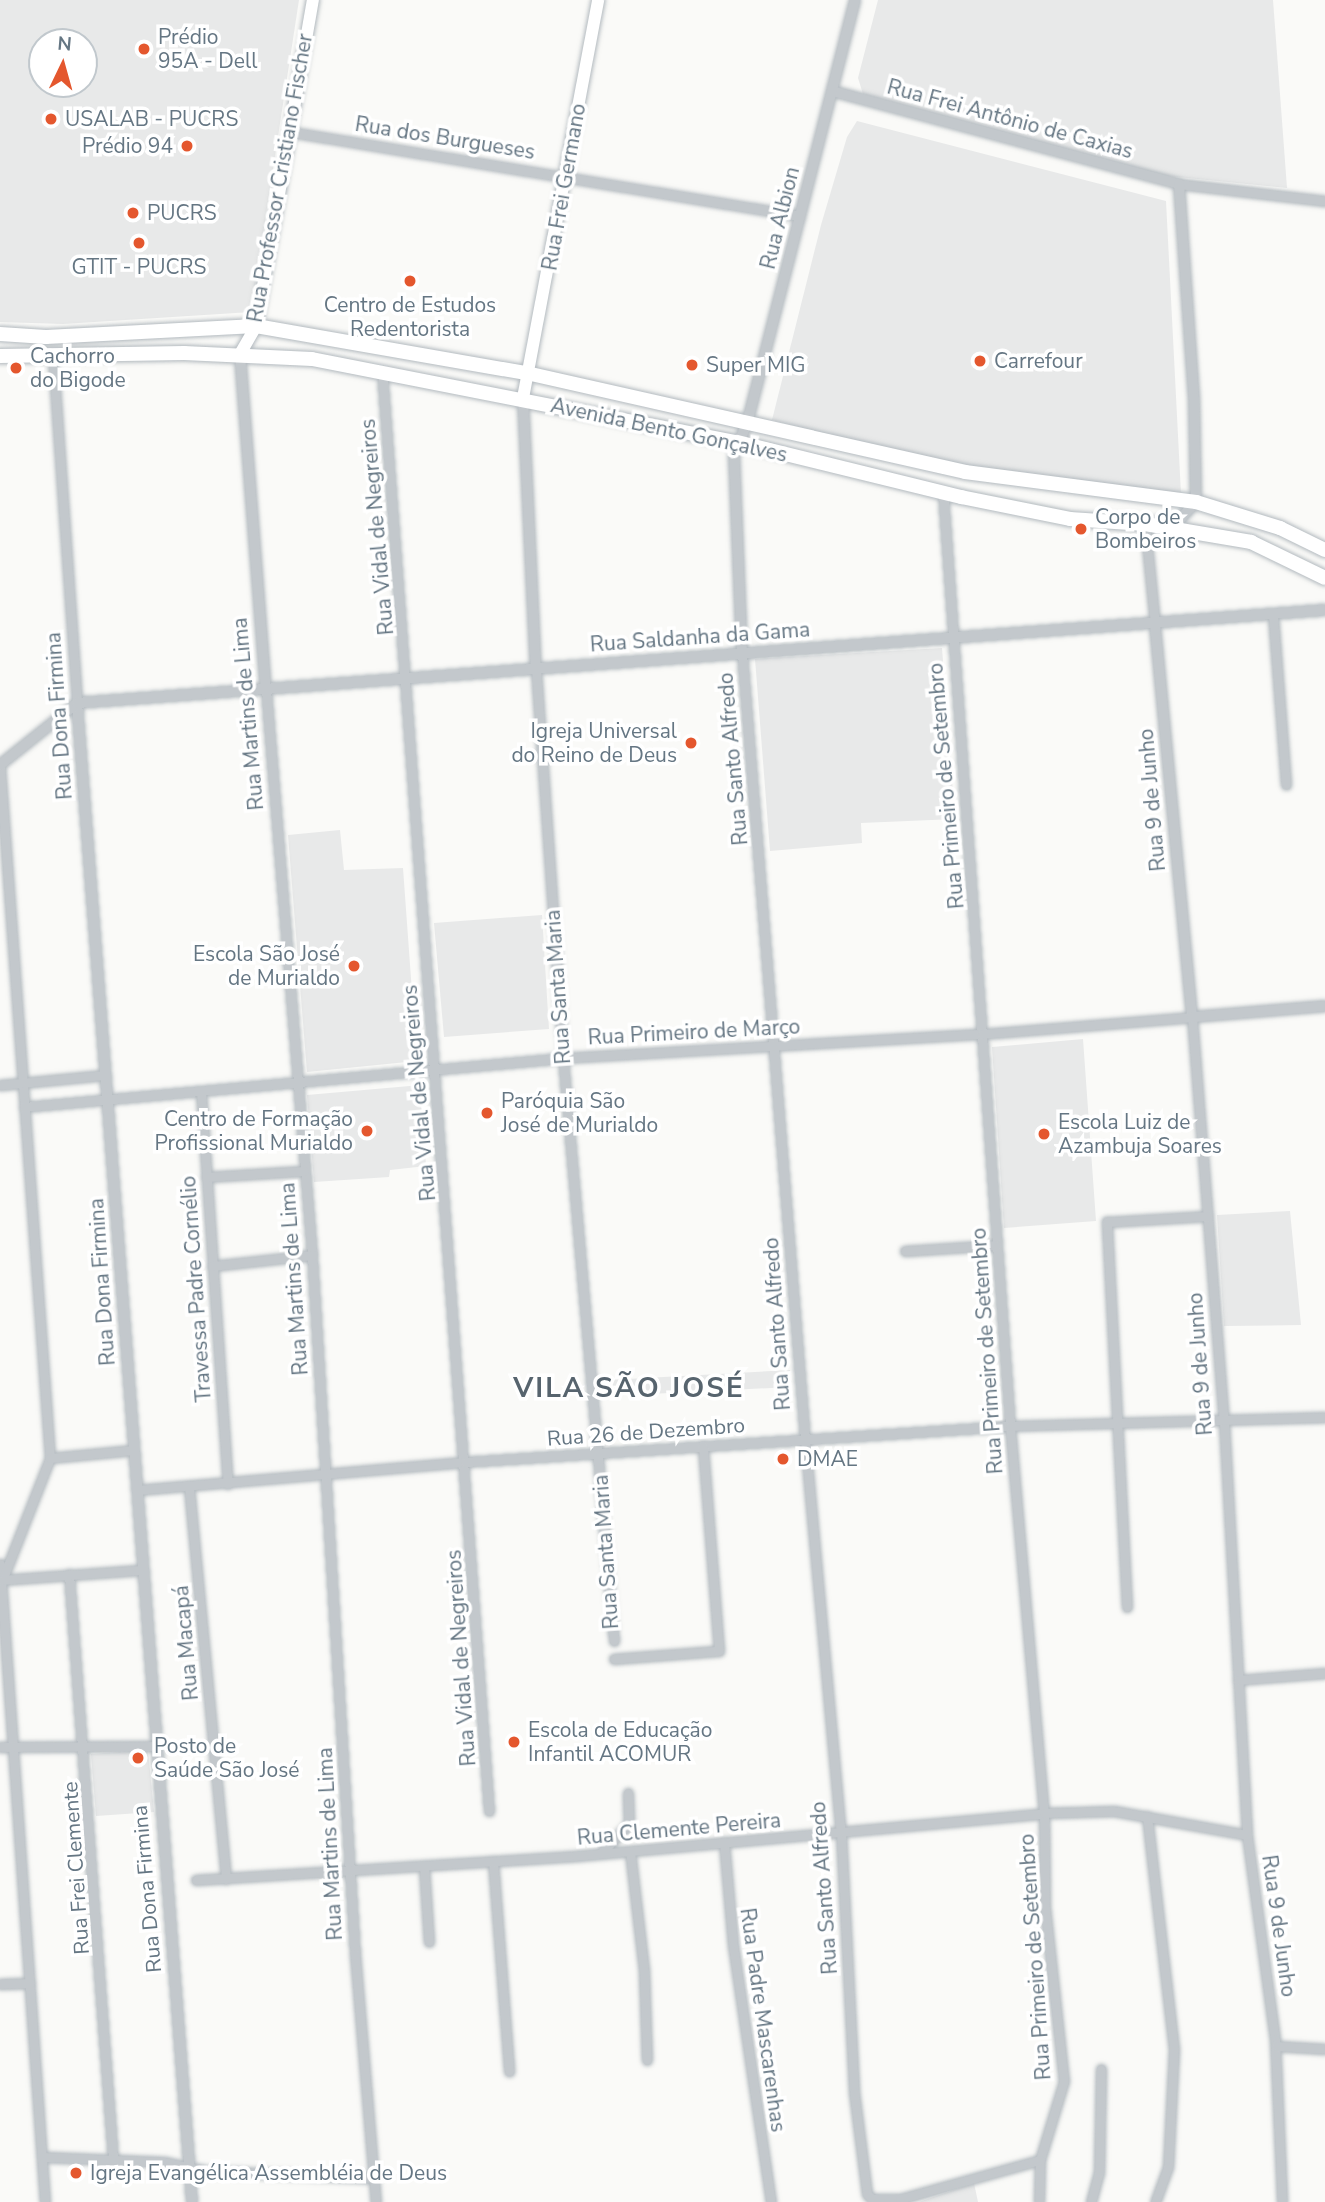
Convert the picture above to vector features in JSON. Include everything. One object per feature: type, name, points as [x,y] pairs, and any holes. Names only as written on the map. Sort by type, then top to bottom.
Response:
[{"type":"main road","name":"Rua Professor Cristiano Fischer","points":[[240,354],[256,326],[313,0]]},
{"type":"main road","name":"Rua Frei Germano","points":[[531,374],[598,0]]},
{"type":"main road","name":"Avenida Bento Gonçalves","points":[[0,334],[46,337],[256,326],[531,374],[748,420],[965,472],[1196,502],[1280,528],[1325,550]]},
{"type":"main road","name":"Avenida Bento Gonçalves","points":[[0,356],[53,358],[240,354],[312,359],[523,398],[737,442],[943,493],[1070,519],[1145,524],[1251,542],[1325,578]]},
{"type":"main road","name":"Rua Santa Maria","points":[[523,398],[531,374]]},
{"type":"street","name":"Rua Albion","points":[[737,442],[748,420],[855,0]]},
{"type":"street","name":"Rua Frei Antônio de Caxias","points":[[832,91],[1179,184]]},
{"type":"street","name":"Rua dos Burgueses","points":[[291,132],[565,175],[800,216]]},
{"type":"street","points":[[1145,524],[1182,517],[1196,502],[1194,398],[1179,184],[1325,201]]},
{"type":"street","name":"Rua Martins de Lima","points":[[240,354],[296,1083],[312,1255],[351,1872],[376,2202]]},
{"type":"street","name":"Rua Dona Firmina","points":[[53,358],[155,1746],[192,2202]]},
{"type":"street","name":"Rua Vidal de Negreiros","points":[[382,371],[489,1811]]},
{"type":"street","name":"Rua Santa Maria","points":[[523,398],[536,669],[563,1058],[614,1641]]},
{"type":"street","name":"Rua Santo Alfredo","points":[[737,442],[732,464],[742,653],[776,1046],[804,1440],[841,1833],[854,2092],[867,2194],[872,2199],[900,2199],[1040,2160]]},
{"type":"street","name":"Rua Primeiro de Setembro","points":[[943,493],[1010,1426],[1044,1813],[1045,1908],[1064,2081],[1040,2160],[1039,2202]]},
{"type":"street","name":"Rua 9 de Junho","points":[[1145,524],[1192,1017],[1223,1422],[1247,1835],[1276,2046],[1282,2202]]},
{"type":"street","name":"Rua Saldanha da Gama","points":[[77,703],[406,676],[1155,625],[1325,610]]},
{"type":"street","points":[[1273,615],[1286,785]]},
{"type":"street","points":[[2,1580],[50,1458],[0,766],[77,703]]},
{"type":"street","name":"Rua Primeiro de Março","points":[[24,1107],[563,1058],[982,1034],[1325,1006]]},
{"type":"street","points":[[0,1085],[106,1075]]},
{"type":"street","name":"Travessa Padre Cornélio","points":[[201,1091],[228,1484]]},
{"type":"street","points":[[206,1177],[304,1171]]},
{"type":"street","points":[[1127,1607],[1121,1423],[1107,1222],[1208,1216]]},
{"type":"street","points":[[905,1251],[997,1245]]},
{"type":"street","points":[[212,1266],[312,1255]]},
{"type":"street","name":"Rua 26 de Dezembro","points":[[137,1490],[599,1452],[1010,1426],[1325,1417]]},
{"type":"street","points":[[614,1659],[719,1651],[703,1446]]},
{"type":"street","points":[[50,1458],[134,1450]]},
{"type":"street","name":"Rua Macapá","points":[[189,1487],[226,1879]]},
{"type":"street","points":[[0,1564],[46,2202]]},
{"type":"street","points":[[2,1580],[143,1570]]},
{"type":"street","name":"Rua Frei Clemente","points":[[69,1574],[85,1746],[113,2159]]},
{"type":"street","points":[[1238,1680],[1325,1674]]},
{"type":"street","points":[[0,1747],[155,1746]]},
{"type":"street","points":[[600,1853],[629,1824],[628,1793]]},
{"type":"street","name":"Rua Clemente Pereira","points":[[196,1880],[351,1872],[629,1851],[1044,1813],[1114,1811],[1247,1835]]},
{"type":"street","points":[[1147,1816],[1174,2049],[1168,2167],[1155,2202]]},
{"type":"street","name":"Rua Padre Mascarenhas","points":[[724,1842],[733,1945],[771,2202]]},
{"type":"street","points":[[629,1851],[644,1972],[647,2060]]},
{"type":"street","points":[[494,1861],[509,2071]]},
{"type":"street","points":[[424,1867],[429,1942]]},
{"type":"street","points":[[0,1984],[30,1983]]},
{"type":"street","points":[[1276,2046],[1325,2049]]},
{"type":"street","points":[[1091,2202],[1099,2173],[1101,2069]]},
{"type":"street","points":[[43,2157],[113,2159],[187,2166],[205,2171],[374,2178]]},
{"type":"shaded area","name":"PUCRS","points":[[0,0],[299,0],[251,312],[63,324],[0,322]]},
{"type":"shaded area","points":[[878,0],[1273,0],[1287,188],[1158,175],[863,94],[858,78]]},
{"type":"shaded area","name":"Carrefour","points":[[857,121],[1166,201],[1181,494],[1013,475],[875,447],[772,420],[821,225],[847,137]]},
{"type":"shaded area","points":[[942,648],[955,819],[861,823],[862,843],[770,851],[755,659]]},
{"type":"shaded area","name":"Escola São José de Murialdo","points":[[340,830],[344,870],[403,868],[417,1061],[307,1072],[288,835]]},
{"type":"shaded area","points":[[542,915],[549,1029],[444,1037],[434,923]]},
{"type":"shaded area","name":"Escola Luiz de Azambuja Soares","points":[[1083,1039],[1096,1221],[1004,1228],[992,1047]]},
{"type":"shaded area","name":"Centro de Formação Profissional Murialdo","points":[[421,1085],[426,1166],[390,1170],[389,1177],[314,1182],[307,1095]]},
{"type":"shaded area","points":[[1290,1211],[1301,1325],[1224,1326],[1217,1215]]},
{"type":"shaded area","points":[[790,1370],[791,1387],[610,1396],[609,1380]]},
{"type":"shaded area","points":[[148,1750],[154,1812],[96,1816],[91,1754]]},
{"type":"shaded area","points":[[974,2183],[978,2202],[919,2202]]},
{"type":"place","name":"Prédio 95A - Dell","points":[[144,49]]},
{"type":"place","name":"USALAB - PUCRS","points":[[51,119]]},
{"type":"place","name":"Prédio 94","points":[[187,146]]},
{"type":"place","name":"PUCRS","points":[[133,213]]},
{"type":"place","name":"GTIT - PUCRS","points":[[139,243]]},
{"type":"place","name":"Centro de Estudos Redentorista","points":[[410,281]]},
{"type":"place","name":"Carrefour","points":[[980,361]]},
{"type":"place","name":"Super MIG","points":[[692,365]]},
{"type":"place","name":"Cachorro do Bigode","points":[[16,368]]},
{"type":"place","name":"Corpo de Bombeiros","points":[[1081,529]]},
{"type":"place","name":"Igreja Universal do Reino de Deus","points":[[691,743]]},
{"type":"place","name":"Escola São José de Murialdo","points":[[354,966]]},
{"type":"place","name":"Paróquia São José de Murialdo","points":[[487,1113]]},
{"type":"place","name":"Centro de Formação Profissional Murialdo","points":[[367,1131]]},
{"type":"place","name":"Escola Luiz de Azambuja Soares","points":[[1044,1134]]},
{"type":"place","name":"DMAE","points":[[783,1459]]},
{"type":"place","name":"Escola de Educação Infantil ACOMUR","points":[[514,1742]]},
{"type":"place","name":"Posto de Saúde São José","points":[[138,1758]]},
{"type":"place","name":"Igreja Evangélica Assembléia de Deus","points":[[76,2173]]},
{"type":"district","name":"VILA SÃO JOSÉ","points":[[629,1388]]}]
